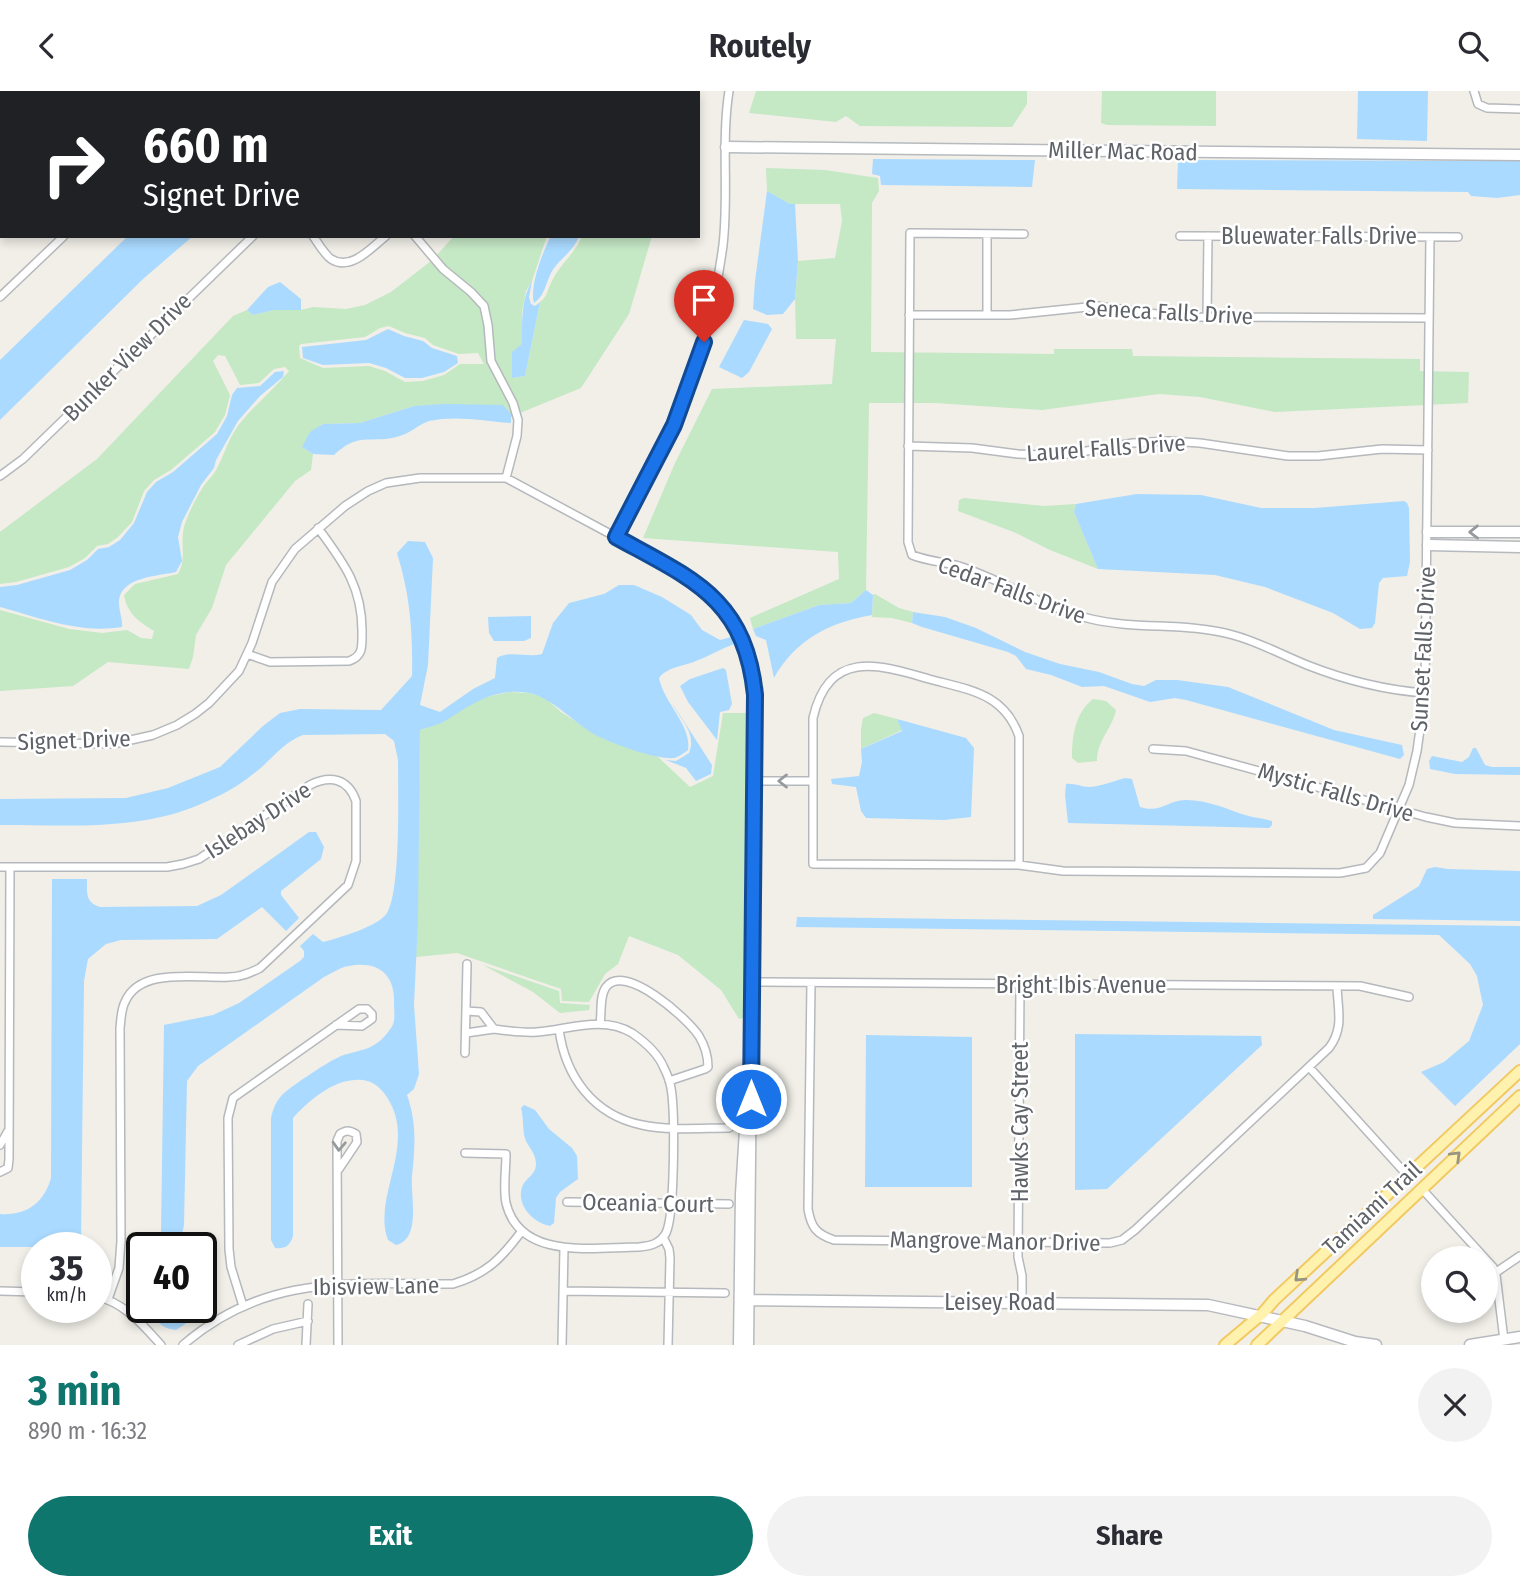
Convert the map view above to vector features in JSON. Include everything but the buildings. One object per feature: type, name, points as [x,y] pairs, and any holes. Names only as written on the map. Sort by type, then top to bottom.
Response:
[{"type":"main road","name":"Tamiami Trail","points":[[1225,1345],[1259,1317],[1520,1070]]},
{"type":"main road","points":[[1510,1079],[1520,1089]]},
{"type":"main road","name":"Tamiami Trail","points":[[1256,1345],[1520,1096]]},
{"type":"street","points":[[729,91],[723,243],[704,342],[674,425],[616,537],[707,590],[739,632],[752,674],[755,695],[751,1085],[744,1300],[739,1345]]},
{"type":"street","points":[[1474,91],[1478,104],[1487,108],[1520,109]]},
{"type":"street","name":"Miller Mac Road","points":[[726,147],[1520,155]]},
{"type":"street","name":"Cedar Falls Drive","points":[[987,234],[911,233],[908,542],[912,555],[959,566],[1053,607],[1091,619],[1124,625],[1203,629],[1233,635],[1267,646],[1348,680],[1379,688],[1425,693]]},
{"type":"street","points":[[987,315],[987,234],[1024,234]]},
{"type":"street","name":"Bluewater Falls Drive","points":[[1180,236],[1458,237]]},
{"type":"street","points":[[1207,317],[1208,236]]},
{"type":"street","name":"Sunset Falls Drive","points":[[1018,865],[1019,736],[1006,711],[983,695],[884,666],[848,669],[836,677],[817,702],[813,718],[813,864],[1018,865],[1063,871],[1340,873],[1366,867],[1380,853],[1399,810],[1417,751],[1425,693],[1430,237]]},
{"type":"street","points":[[0,297],[62,238]]},
{"type":"street","name":"Bunker View Drive","points":[[0,476],[23,459],[251,238]]},
{"type":"street","points":[[315,238],[332,259],[344,263],[356,260],[384,238]]},
{"type":"street","points":[[417,238],[443,269],[484,306],[491,361],[513,403],[518,420],[517,436],[506,478]]},
{"type":"street","name":"Seneca Falls Drive","points":[[909,315],[1010,315],[1097,306],[1179,317],[1429,318]]},
{"type":"street","name":"Laurel Falls Drive","points":[[908,446],[961,447],[1044,455],[1169,441],[1288,456],[1318,456],[1382,449],[1428,450]]},
{"type":"street","name":"Signet Drive","points":[[0,742],[113,744],[153,735],[177,725],[209,703],[239,671],[272,582],[295,549],[318,528],[368,491],[401,479],[506,478],[616,537]]},
{"type":"street","points":[[247,654],[270,662],[349,661],[357,659],[361,653],[363,616],[355,586],[340,557],[318,528]]},
{"type":"street","points":[[1428,532],[1520,531]]},
{"type":"street","points":[[1428,545],[1520,547]]},
{"type":"street","name":"Mystic Falls Drive","points":[[1153,749],[1186,751],[1455,823],[1520,826]]},
{"type":"street","name":"Islebay Drive","points":[[0,867],[183,865],[200,859],[322,779],[335,779],[346,784],[356,801],[356,861],[348,885],[260,968],[243,976],[148,980],[135,988],[125,1001],[120,1028],[121,1241],[119,1268],[112,1288]]},
{"type":"street","points":[[754,781],[813,781]]},
{"type":"street","points":[[0,1172],[8,1168],[10,867]]},
{"type":"street","points":[[466,1053],[467,964]]},
{"type":"street","points":[[600,1024],[604,990],[608,984],[617,980],[628,982],[668,1003],[698,1035],[708,1055],[708,1067],[669,1081]]},
{"type":"street","name":"Bright Ibis Avenue","points":[[752,982],[1360,986],[1409,997]]},
{"type":"street","name":"Mangrove Manor Drive","points":[[811,983],[808,1209],[810,1222],[816,1231],[834,1240],[1110,1243],[1122,1240],[1310,1067],[1336,1038],[1340,1027],[1338,987]]},
{"type":"street","name":"Hawks Cay Street","points":[[1020,985],[1019,1241],[1022,1302]]},
{"type":"street","points":[[466,1011],[481,1012],[494,1029]]},
{"type":"street","points":[[466,1033],[494,1029],[537,1032],[600,1024],[631,1032],[651,1047],[664,1066],[669,1081],[672,1127],[669,1224],[663,1237],[651,1245],[639,1247],[564,1248],[535,1240],[521,1232],[506,1204],[506,1154],[466,1153]]},
{"type":"street","points":[[243,1306],[231,1267],[229,1249],[228,1118],[233,1098],[336,1025]]},
{"type":"street","points":[[559,1029],[563,1052],[574,1078],[599,1106],[644,1126],[729,1128]]},
{"type":"street","points":[[1310,1067],[1407,1175]]},
{"type":"street","points":[[0,1145],[8,1131]]},
{"type":"street","points":[[338,1345],[337,1141],[340,1133],[352,1131],[356,1133],[357,1142],[339,1169]]},
{"type":"street","points":[[1422,1189],[1475,1246]]},
{"type":"street","name":"Oceania Court","points":[[567,1202],[729,1204]]},
{"type":"street","name":"Ibisview Lane","points":[[183,1345],[214,1321],[243,1306],[294,1289],[338,1285],[453,1284],[469,1279],[494,1265],[521,1232]]},
{"type":"street","points":[[663,1237],[669,1249],[668,1345]]},
{"type":"street","points":[[562,1345],[564,1248]]},
{"type":"street","points":[[1498,1271],[1520,1256]]},
{"type":"street","points":[[0,1291],[21,1292]]},
{"type":"street","points":[[563,1291],[725,1293]]},
{"type":"street","points":[[1498,1295],[1504,1340]]},
{"type":"street","points":[[744,1300],[748,1345]]},
{"type":"street","name":"Leisey Road","points":[[744,1300],[1208,1304],[1376,1345]]},
{"type":"street","points":[[112,1301],[124,1308],[161,1345]]},
{"type":"street","points":[[306,1345],[308,1304]]},
{"type":"street","points":[[238,1345],[273,1329],[308,1321]]},
{"type":"street","points":[[1470,1345],[1520,1337]]},
{"type":"green space","points":[[756,91],[1027,91],[1027,104],[1012,127],[860,126],[846,116],[836,122],[749,113]]},
{"type":"green space","points":[[1102,91],[1216,91],[1216,126],[1107,125],[1101,123]]},
{"type":"green space","points":[[766,168],[825,170],[878,178],[879,191],[872,203],[871,352],[1054,354],[1054,349],[1132,349],[1133,356],[1420,359],[1420,371],[1469,372],[1468,403],[1275,412],[1200,397],[1159,394],[1042,410],[935,403],[869,403],[866,590],[851,603],[819,605],[753,629],[750,618],[839,579],[838,552],[643,538],[675,463],[712,389],[832,384],[836,339],[796,339],[795,299],[798,261],[835,258],[842,221],[840,204],[790,204],[767,191]]},
{"type":"green space","points":[[452,238],[546,238],[526,291],[522,312],[522,344],[513,378],[525,376],[540,302],[581,238],[651,238],[629,314],[581,388],[520,413],[494,360],[491,324],[486,304],[436,256]]},
{"type":"green space","points":[[431,261],[481,308],[488,362],[514,416],[511,417],[502,405],[414,406],[360,423],[322,424],[302,447],[313,454],[311,470],[295,481],[226,565],[212,608],[196,635],[189,669],[108,662],[73,686],[0,691],[0,610],[69,629],[102,633],[127,630],[141,638],[152,639],[154,631],[134,616],[124,595],[135,584],[178,574],[182,561],[184,528],[203,487],[215,472],[237,427],[289,371],[285,367],[274,369],[259,383],[240,385],[225,356],[218,355],[213,361],[230,395],[225,415],[215,432],[171,470],[154,480],[144,491],[132,522],[118,537],[108,544],[97,546],[85,558],[69,567],[0,584],[0,532],[97,459],[233,316],[247,310],[253,315],[274,310],[313,307],[346,309],[365,305],[391,292]],"holes":[[[389,326],[425,338],[433,345],[459,354],[478,353],[484,364],[460,364],[444,375],[423,381],[405,382],[369,366],[323,368],[300,358],[301,344],[365,337]]]},
{"type":"green space","points":[[964,498],[1044,506],[1076,504],[1074,512],[1098,569],[958,511],[959,500]]},
{"type":"green space","points":[[875,594],[899,608],[913,612],[912,623],[872,617]]},
{"type":"green space","points":[[509,692],[544,697],[561,712],[604,739],[657,756],[690,787],[713,776],[723,713],[746,713],[743,1018],[739,1019],[721,990],[678,955],[629,936],[618,964],[605,974],[589,1002],[562,1001],[561,989],[457,953],[416,957],[420,730],[443,722],[456,711],[486,697]]},
{"type":"green space","points":[[1093,699],[1106,701],[1116,710],[1099,747],[1097,761],[1078,763],[1072,758],[1074,733],[1078,718]]},
{"type":"green space","points":[[874,713],[897,719],[902,730],[861,749],[863,718]]},
{"type":"green space","points":[[483,965],[559,991],[560,1003],[590,1005],[589,1010],[560,1013],[533,992]]},
{"type":"water","points":[[1358,91],[1428,91],[1427,141],[1357,139]]},
{"type":"water","points":[[873,159],[1035,160],[1032,187],[1029,187],[881,185],[880,176],[872,174]]},
{"type":"water","points":[[1178,160],[1520,161],[1520,195],[1497,198],[1471,196],[1468,192],[1177,189]]},
{"type":"water","points":[[767,191],[790,204],[795,204],[798,261],[795,299],[783,314],[767,315],[753,309]]},
{"type":"water","points":[[126,238],[191,238],[143,279],[0,420],[0,360]]},
{"type":"water","points":[[550,238],[578,238],[554,268],[543,293],[534,303],[533,288]]},
{"type":"water","points":[[532,281],[529,297],[531,304],[535,306],[540,302],[525,376],[512,378],[512,352],[522,344],[524,303]]},
{"type":"water","points":[[280,282],[301,299],[301,310],[274,310],[253,315],[247,310],[268,287]]},
{"type":"water","points":[[744,320],[768,324],[772,329],[749,372],[742,378],[719,367]]},
{"type":"water","points":[[388,329],[457,356],[458,363],[444,372],[422,378],[405,378],[369,363],[323,365],[303,358],[302,347],[366,340]]},
{"type":"water","points":[[284,371],[283,377],[260,396],[238,421],[214,468],[201,485],[182,522],[178,537],[182,561],[176,572],[142,579],[127,586],[122,592],[119,603],[122,627],[75,627],[0,607],[0,587],[70,570],[87,560],[98,549],[109,547],[120,540],[134,523],[147,492],[156,482],[173,472],[217,434],[237,388],[260,386],[275,372]]},
{"type":"water","points":[[503,405],[511,414],[511,423],[439,419],[425,422],[400,436],[359,440],[343,447],[334,455],[313,454],[302,447],[310,432],[323,424],[360,423],[414,406]]},
{"type":"water","points":[[1137,494],[1201,495],[1261,508],[1314,508],[1404,501],[1409,508],[1410,562],[1407,576],[1383,578],[1379,583],[1375,623],[1372,628],[1360,629],[1333,613],[1265,587],[1215,575],[1098,569],[1074,512],[1076,504]]},
{"type":"water","points":[[408,541],[425,542],[433,558],[428,665],[420,705],[440,712],[473,689],[495,678],[497,658],[542,654],[553,623],[569,603],[604,594],[619,585],[634,585],[662,597],[691,615],[702,630],[720,640],[731,637],[734,644],[671,669],[659,678],[688,741],[688,750],[676,757],[656,756],[609,741],[592,733],[545,699],[529,693],[505,692],[484,698],[442,722],[420,730],[418,919],[414,1005],[419,1074],[414,1089],[407,1095],[414,1135],[413,1215],[409,1234],[404,1241],[396,1245],[388,1240],[384,1223],[385,1205],[397,1149],[398,1130],[394,1112],[378,1087],[361,1080],[347,1081],[330,1088],[313,1099],[293,1118],[293,1236],[289,1244],[282,1248],[275,1248],[271,1240],[271,1118],[277,1102],[311,1073],[341,1056],[363,1050],[380,1041],[394,1023],[394,992],[388,977],[376,967],[368,965],[343,968],[324,977],[198,1066],[187,1081],[184,1225],[182,1232],[161,1232],[164,1025],[213,1015],[239,1003],[300,961],[304,957],[304,951],[300,946],[313,934],[323,942],[367,927],[383,918],[387,913],[395,884],[398,840],[398,760],[394,741],[385,734],[303,735],[289,742],[248,778],[223,794],[187,810],[135,822],[0,825],[0,799],[126,798],[168,788],[220,767],[280,713],[300,709],[381,710],[412,676],[410,614],[397,553]]},
{"type":"water","points":[[866,590],[873,595],[872,615],[842,622],[815,635],[792,653],[774,678],[766,640],[756,636],[753,629],[819,605],[851,603]]},
{"type":"water","points":[[913,612],[945,617],[976,628],[1025,652],[1132,684],[1144,686],[1156,680],[1177,680],[1228,687],[1334,730],[1402,745],[1404,755],[1400,759],[1186,700],[1175,698],[1150,702],[1104,686],[1082,687],[1026,669],[1016,656],[1008,652],[912,623]]},
{"type":"water","points":[[531,616],[531,638],[524,641],[494,641],[489,633],[488,617]]},
{"type":"water","points":[[723,668],[726,670],[732,704],[729,710],[720,712],[717,740],[688,702],[680,686],[690,679]]},
{"type":"water","points":[[672,703],[712,765],[711,774],[696,781],[686,768],[666,760],[676,761],[689,753],[691,746],[690,733]]},
{"type":"water","points":[[897,719],[966,738],[974,748],[971,817],[944,820],[866,818],[861,811],[856,787],[832,784],[831,779],[859,776],[861,749],[902,731]]},
{"type":"water","points":[[1473,748],[1476,748],[1485,765],[1520,767],[1520,775],[1455,774],[1430,769],[1429,761],[1432,756],[1462,762],[1469,757]]},
{"type":"water","points":[[1125,778],[1132,779],[1140,807],[1154,809],[1180,800],[1194,800],[1272,821],[1272,825],[1269,828],[1068,823],[1066,784],[1090,787]]},
{"type":"water","points":[[309,832],[316,832],[324,847],[321,859],[281,891],[281,895],[299,918],[286,931],[262,907],[217,939],[121,940],[106,944],[88,959],[84,981],[81,1232],[21,1232],[21,1247],[0,1247],[0,1214],[18,1213],[33,1206],[44,1194],[51,1178],[52,879],[87,879],[89,900],[100,907],[197,906],[221,895]]},
{"type":"water","points":[[1435,867],[1520,871],[1520,921],[1373,919],[1373,915],[1419,886],[1427,869]]},
{"type":"water","points":[[797,917],[1520,926],[1520,1044],[1455,1106],[1421,1072],[1444,1062],[1469,1041],[1483,1005],[1477,976],[1470,964],[1439,935],[796,927]]},
{"type":"water","points":[[1075,1034],[1261,1036],[1262,1045],[1107,1189],[1075,1190]]},
{"type":"water","points":[[866,1035],[972,1037],[972,1187],[865,1187]]},
{"type":"water","points":[[524,1105],[535,1110],[549,1129],[572,1148],[577,1156],[578,1179],[556,1198],[554,1223],[550,1226],[528,1213],[522,1201],[522,1187],[536,1165],[524,1133],[521,1108]]},
{"type":"water","points":[[160,1323],[186,1323],[176,1330]]},
{"type":"route","points":[[704,342],[674,425],[616,537],[707,590],[739,632],[748,655],[755,695],[751,1099]]}]
